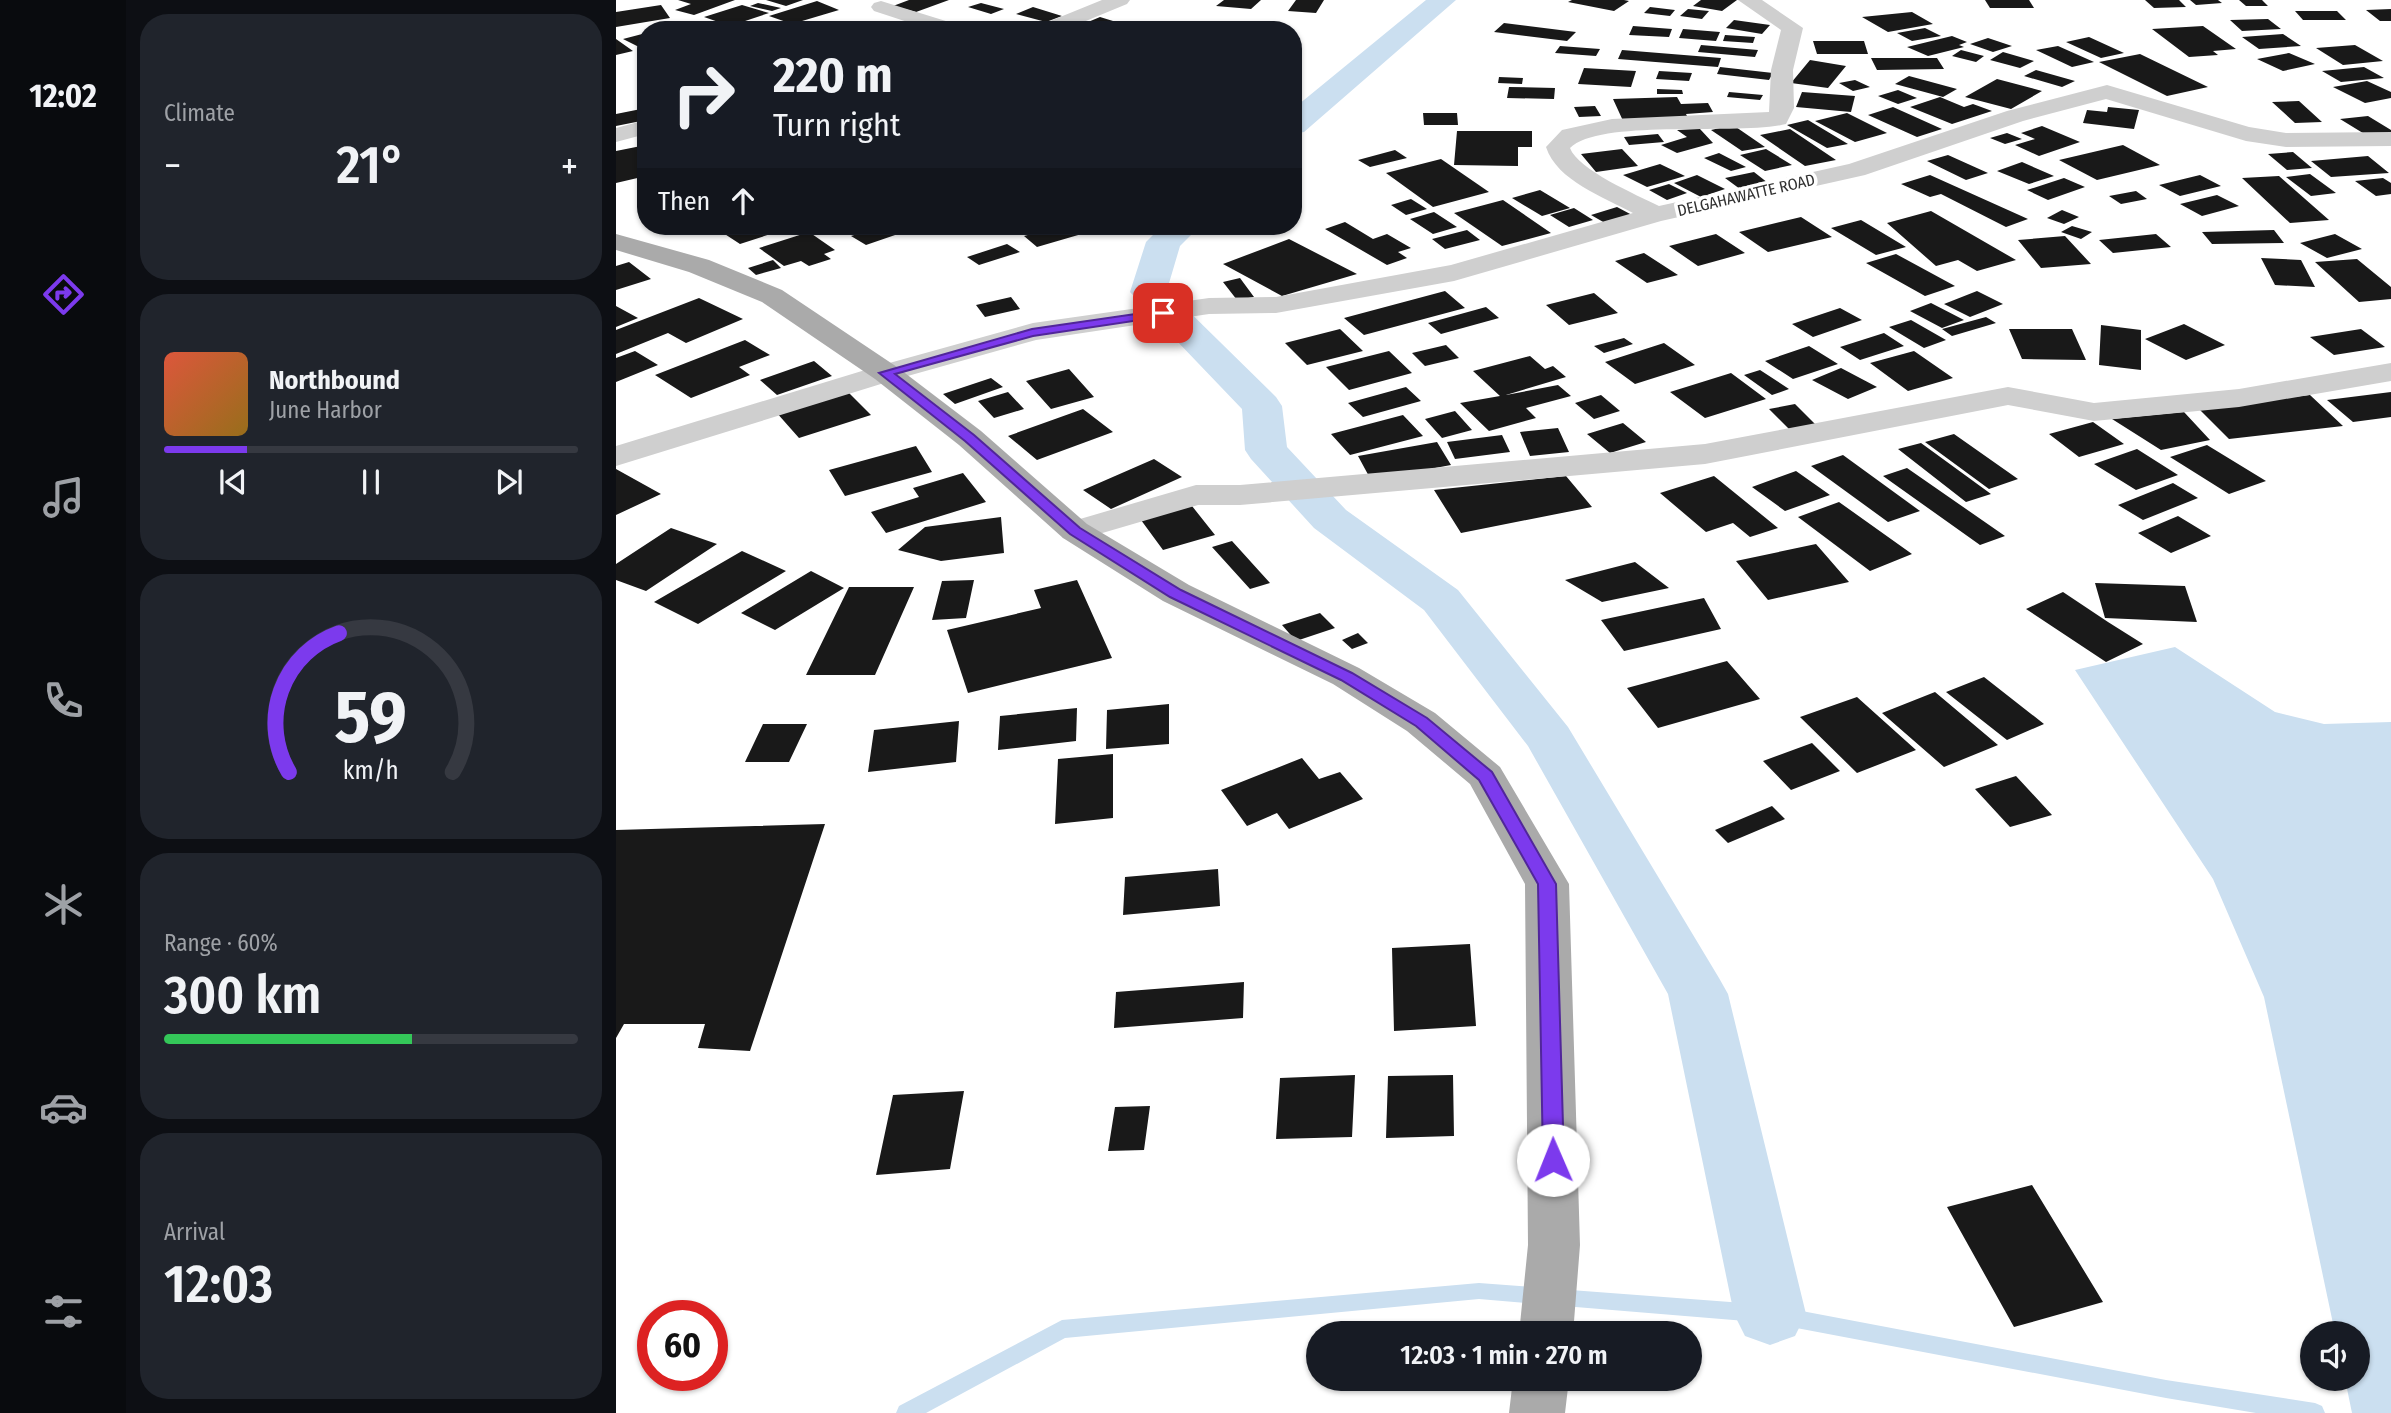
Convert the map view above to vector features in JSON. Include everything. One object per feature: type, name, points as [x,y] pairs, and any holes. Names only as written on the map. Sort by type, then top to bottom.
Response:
[{"type":"main road","points":[[616,242],[699,266],[772,296],[886,373],[970,438],[1075,531],[1176,593],[1346,676],[1421,722],[1486,776],[1547,884],[1554,1245],[1547,1321]]},
{"type":"main road","points":[[1537,1413],[1540,1391]]},
{"type":"street","points":[[1068,21],[1120,0]]},
{"type":"street","points":[[1656,215],[1583,175],[1562,159],[1559,147],[1570,135],[1612,126],[1778,119],[1782,108],[1782,70],[1792,28],[1748,0]]},
{"type":"street","points":[[881,7],[926,21]]},
{"type":"street","name":"DELGAHAWATTE ROAD","points":[[616,456],[886,373],[1032,332],[1209,306],[1276,305],[1454,273],[1656,215],[1856,170],[2015,116],[2107,92],[2246,134],[2286,140],[2391,139]]},
{"type":"street","points":[[616,135],[637,129]]},
{"type":"street","points":[[1075,531],[1196,495],[1240,495],[1705,454],[2008,396],[2094,412],[2239,398],[2391,372]]},
{"type":"water","points":[[2175,647],[2275,712],[2324,724],[2391,722],[2391,1413],[2352,1413],[2347,1391],[2370,1391],[2370,1321],[2332,1321],[2264,997],[2213,879],[2075,670]]},
{"type":"building","points":[[678,0],[735,0],[694,15],[675,10],[691,4]]},
{"type":"building","points":[[766,0],[803,0],[786,6]]},
{"type":"building","points":[[909,0],[949,0],[916,12],[893,6]]},
{"type":"building","points":[[1224,0],[1261,0],[1251,9],[1216,6]]},
{"type":"building","points":[[1296,0],[1324,0],[1316,13],[1288,11]]},
{"type":"building","points":[[1701,0],[1737,0],[1722,11],[1693,6]]},
{"type":"building","points":[[1985,0],[2029,0],[2034,8],[1990,8]]},
{"type":"building","points":[[2145,0],[2179,0],[2186,7],[2154,8]]},
{"type":"building","points":[[2190,0],[2218,0],[2222,3],[2196,5]]},
{"type":"building","points":[[2239,0],[2262,0],[2268,6],[2246,6]]},
{"type":"building","points":[[817,1],[839,10],[802,21],[783,21],[769,16]]},
{"type":"building","points":[[1629,1],[1614,11],[1568,2]]},
{"type":"building","points":[[758,3],[781,8],[772,11],[750,6]]},
{"type":"building","points":[[981,3],[1004,9],[991,14],[968,7]]},
{"type":"building","points":[[661,5],[670,18],[637,21],[637,24],[616,27],[616,12]]},
{"type":"building","points":[[742,5],[769,13],[745,21],[716,21],[704,17]]},
{"type":"building","points":[[1033,7],[1062,16],[1042,21],[1016,14]]},
{"type":"building","points":[[1650,7],[1675,10],[1670,16],[1644,13]]},
{"type":"building","points":[[1688,9],[1709,11],[1702,19],[1680,16]]},
{"type":"building","points":[[2391,9],[2391,21],[2380,21],[2366,10]]},
{"type":"building","points":[[2295,11],[2337,11],[2346,20],[2303,20]]},
{"type":"building","points":[[1912,12],[1933,24],[1888,32],[1862,17]]},
{"type":"building","points":[[1100,17],[1113,21],[1090,21]]},
{"type":"building","points":[[2268,19],[2281,29],[2242,31],[2230,20]]},
{"type":"building","points":[[1734,20],[1770,25],[1762,34],[1726,28]]},
{"type":"building","points":[[1504,23],[1576,32],[1567,41],[1494,32]]},
{"type":"building","points":[[1633,26],[1672,29],[1669,37],[1629,35]]},
{"type":"building","points":[[2203,26],[2236,49],[2213,51],[2218,55],[2189,57],[2152,29]]},
{"type":"building","points":[[1925,28],[1941,36],[1912,41],[1897,33]]},
{"type":"building","points":[[1683,29],[1720,32],[1716,41],[1679,38]]},
{"type":"building","points":[[2283,34],[2301,46],[2259,49],[2242,37]]},
{"type":"building","points":[[637,35],[637,46],[623,39]]},
{"type":"building","points":[[1725,35],[1755,37],[1753,43],[1723,41]]},
{"type":"building","points":[[1952,36],[1967,42],[1959,45],[1964,47],[1928,56],[1907,47]]},
{"type":"building","points":[[2089,37],[2124,53],[2101,58],[2066,42]]},
{"type":"building","points":[[1988,38],[2012,46],[1993,52],[1970,44]]},
{"type":"building","points":[[616,39],[633,51],[616,55]]},
{"type":"building","points":[[1813,41],[1864,41],[1868,54],[1817,54]]},
{"type":"building","points":[[1701,45],[1758,50],[1755,57],[1698,52]]},
{"type":"building","points":[[2355,45],[2383,61],[2343,65],[2316,48]]},
{"type":"building","points":[[1560,46],[1600,49],[1596,56],[1555,53]]},
{"type":"building","points":[[2058,46],[2094,62],[2072,67],[2036,50]]},
{"type":"building","points":[[1622,50],[1721,58],[1718,67],[1618,59]]},
{"type":"building","points":[[1961,50],[1984,56],[1976,62],[1952,56]]},
{"type":"building","points":[[2003,52],[2034,61],[2020,68],[1990,60]]},
{"type":"building","points":[[2289,53],[2315,64],[2283,71],[2257,59]]},
{"type":"building","points":[[2140,54],[2208,87],[2167,96],[2099,62]]},
{"type":"building","points":[[1871,58],[1937,58],[1944,69],[1877,70]]},
{"type":"building","points":[[1810,60],[1846,66],[1828,88],[1791,83]]},
{"type":"building","points":[[1720,67],[1773,73],[1769,80],[1717,74]]},
{"type":"building","points":[[2364,67],[2384,78],[2341,82],[2322,71]]},
{"type":"building","points":[[1584,68],[1636,71],[1631,87],[1578,84]]},
{"type":"building","points":[[2036,70],[2075,81],[2062,87],[2024,76]]},
{"type":"building","points":[[1659,71],[1692,73],[1689,81],[1656,79]]},
{"type":"building","points":[[1909,76],[1957,89],[1943,97],[1895,84]]},
{"type":"building","points":[[1499,77],[1523,78],[1522,84],[1498,83]]},
{"type":"building","points":[[1997,79],[2042,91],[2011,109],[1965,97]]},
{"type":"building","points":[[1855,80],[1870,87],[1853,91],[1839,83]]},
{"type":"building","points":[[2367,81],[2391,92],[2391,98],[2365,103],[2333,87]]},
{"type":"building","points":[[1509,87],[1555,88],[1554,99],[1507,98]]},
{"type":"building","points":[[1657,89],[1682,90],[1683,94],[1657,94]]},
{"type":"building","points":[[1898,90],[1917,98],[1898,104],[1878,96]]},
{"type":"building","points":[[1729,92],[1763,95],[1760,100],[1727,97]]},
{"type":"building","points":[[1802,92],[1855,96],[1851,112],[1796,107]]},
{"type":"building","points":[[1677,97],[1681,104],[1708,103],[1713,112],[1686,114],[1689,120],[1624,123],[1613,99]]},
{"type":"building","points":[[1940,97],[1964,107],[1973,104],[1992,111],[1952,124],[1910,107]]},
{"type":"building","points":[[2299,101],[2322,122],[2295,123],[2272,102]]},
{"type":"building","points":[[1595,106],[1601,116],[1579,117],[1574,107]]},
{"type":"building","points":[[1893,107],[1942,129],[1917,137],[1868,115]]},
{"type":"building","points":[[2108,107],[2139,110],[2134,129],[2083,123],[2087,110],[2107,112]]},
{"type":"building","points":[[637,110],[637,122],[616,126],[616,114]]},
{"type":"building","points":[[1423,113],[1457,113],[1458,125],[1424,125]]},
{"type":"building","points":[[1847,113],[1887,133],[1855,142],[1815,121]]},
{"type":"building","points":[[2368,116],[2391,130],[2391,136],[2371,138],[2340,119]]},
{"type":"building","points":[[1808,120],[1848,144],[1827,148],[1787,125]]},
{"type":"building","points":[[1733,125],[1765,147],[1742,151],[1711,130]]},
{"type":"building","points":[[2042,126],[2080,142],[2039,156],[2015,145],[2035,139],[2021,133]]},
{"type":"building","points":[[1700,129],[1713,143],[1677,153],[1661,145],[1687,137],[1677,130]]},
{"type":"building","points":[[1790,129],[1836,160],[1805,166],[1760,135]]},
{"type":"building","points":[[1457,131],[1532,131],[1532,147],[1518,147],[1518,166],[1454,165]]},
{"type":"building","points":[[2007,133],[2022,139],[2005,144],[1990,138]]},
{"type":"building","points":[[1658,134],[1664,142],[1629,145],[1624,137]]},
{"type":"building","points":[[2123,145],[2160,165],[2097,180],[2059,160]]},
{"type":"building","points":[[637,147],[637,178],[616,183],[616,151]]},
{"type":"building","points":[[1622,149],[1638,166],[1596,172],[1581,154]]},
{"type":"building","points":[[1766,149],[1792,165],[1765,171],[1740,155]]},
{"type":"building","points":[[1395,150],[1407,158],[1370,167],[1358,160]]},
{"type":"building","points":[[2293,152],[2312,168],[2287,170],[2268,154]]},
{"type":"building","points":[[1719,153],[1746,167],[1731,171],[1704,158]]},
{"type":"building","points":[[1948,155],[1988,173],[1966,180],[1927,161]]},
{"type":"building","points":[[2368,156],[2389,173],[2331,177],[2311,161]]},
{"type":"building","points":[[1441,159],[1489,192],[1433,207],[1386,173]]},
{"type":"building","points":[[2022,162],[2054,176],[2029,184],[1997,171]]},
{"type":"building","points":[[1660,164],[1685,176],[1647,187],[1623,175]]},
{"type":"building","points":[[1754,172],[1768,183],[1740,189],[1725,178]]},
{"type":"building","points":[[2310,174],[2336,193],[2311,196],[2286,177]]},
{"type":"building","points":[[1697,175],[1725,189],[1701,197],[1674,183]]},
{"type":"building","points":[[1930,175],[2028,219],[2006,227],[1941,194],[1930,197],[1901,184]]},
{"type":"building","points":[[2200,175],[2221,186],[2180,196],[2159,185]]},
{"type":"building","points":[[2279,176],[2329,220],[2290,223],[2242,178]]},
{"type":"building","points":[[2064,178],[2085,187],[2048,200],[2027,190]]},
{"type":"building","points":[[2383,178],[2391,183],[2391,194],[2376,196],[2355,181]]},
{"type":"building","points":[[1669,184],[1687,193],[1667,200],[1649,190]]},
{"type":"building","points":[[1540,190],[1570,208],[1542,216],[1512,198]]},
{"type":"building","points":[[2136,191],[2147,199],[2121,204],[2109,196]]},
{"type":"building","points":[[2217,195],[2239,206],[2202,216],[2180,204]]},
{"type":"building","points":[[1411,199],[1427,209],[1406,215],[1391,205]]},
{"type":"building","points":[[1503,200],[1551,233],[1502,246],[1454,213]]},
{"type":"building","points":[[1617,207],[1632,215],[1605,223],[1591,215]]},
{"type":"building","points":[[1574,208],[1593,220],[1569,227],[1550,215]]},
{"type":"building","points":[[2062,210],[2079,217],[2064,224],[2047,218]]},
{"type":"building","points":[[1931,211],[2016,260],[1977,271],[1958,260],[1936,266],[1887,223]]},
{"type":"building","points":[[1434,212],[1457,227],[1433,234],[1410,219]]},
{"type":"building","points":[[1801,217],[1832,237],[1768,252],[1739,232]]},
{"type":"building","points":[[1861,220],[1906,247],[1876,255],[1831,228]]},
{"type":"building","points":[[1345,222],[1373,239],[1387,234],[1411,248],[1398,252],[1407,258],[1387,265],[1325,229]]},
{"type":"building","points":[[2072,226],[2092,232],[2081,239],[2061,232]]},
{"type":"building","points":[[1467,230],[1480,240],[1445,249],[1432,239]]},
{"type":"building","points":[[2274,230],[2284,243],[2212,244],[2202,232]]},
{"type":"building","points":[[1716,234],[1745,253],[1698,266],[1669,246]]},
{"type":"building","points":[[2156,234],[2171,247],[2113,253],[2099,240]]},
{"type":"building","points":[[2335,234],[2362,249],[2327,258],[2300,243]]},
{"type":"building","points":[[726,235],[768,235],[740,244]]},
{"type":"building","points":[[800,235],[813,235],[835,250],[824,254],[831,259],[809,266],[801,261],[784,266],[759,248]]},
{"type":"building","points":[[854,235],[895,235],[866,245],[851,236]]},
{"type":"building","points":[[1028,235],[1078,235],[1037,247],[1024,236]]},
{"type":"building","points":[[2065,236],[2091,264],[2041,268],[2018,240]]},
{"type":"building","points":[[1289,239],[1357,274],[1282,296],[1223,264]]},
{"type":"building","points":[[1007,244],[1020,252],[979,265],[967,257]]},
{"type":"building","points":[[1644,253],[1678,275],[1647,283],[1615,261]]},
{"type":"building","points":[[1896,254],[1955,286],[1925,296],[1866,263]]},
{"type":"building","points":[[2261,258],[2301,260],[2315,287],[2275,285]]},
{"type":"building","points":[[2357,259],[2391,287],[2391,299],[2359,302],[2315,262]]},
{"type":"building","points":[[773,260],[781,268],[756,275],[748,268]]},
{"type":"building","points":[[629,262],[651,279],[616,290],[616,266]]},
{"type":"building","points":[[1240,278],[1254,297],[1237,300],[1223,282]]},
{"type":"building","points":[[1445,291],[1465,308],[1364,335],[1344,318]]},
{"type":"building","points":[[1977,291],[2003,304],[1970,317],[1944,304]]},
{"type":"building","points":[[1594,293],[1618,313],[1569,325],[1546,305]]},
{"type":"building","points":[[1011,297],[1020,309],[985,317],[976,305]]},
{"type":"building","points":[[699,298],[743,319],[686,343],[668,333],[616,354],[616,330]]},
{"type":"building","points":[[1931,303],[1964,320],[1942,328],[1910,311]]},
{"type":"building","points":[[616,306],[638,318],[616,327]]},
{"type":"building","points":[[1486,307],[1499,318],[1441,334],[1428,323]]},
{"type":"building","points":[[1840,308],[1862,320],[1813,337],[1792,324]]},
{"type":"building","points":[[1986,317],[1996,323],[1952,336],[1942,329]]},
{"type":"building","points":[[1911,320],[1946,340],[1924,348],[1889,327]]},
{"type":"building","points":[[2184,324],[2225,345],[2186,360],[2145,339]]},
{"type":"building","points":[[2101,325],[2141,330],[2141,370],[2099,365]]},
{"type":"building","points":[[1340,329],[1363,351],[1307,365],[1285,343]]},
{"type":"building","points":[[2009,329],[2072,329],[2086,360],[2022,359]]},
{"type":"building","points":[[2361,329],[2385,347],[2334,355],[2310,337]]},
{"type":"building","points":[[1884,333],[1904,346],[1860,360],[1840,347]]},
{"type":"building","points":[[1624,338],[1633,344],[1604,353],[1594,346]]},
{"type":"building","points":[[745,340],[770,355],[739,367],[750,375],[691,398],[655,375]]},
{"type":"building","points":[[1664,343],[1695,365],[1635,384],[1605,362]]},
{"type":"building","points":[[1446,345],[1459,358],[1425,366],[1412,353]]},
{"type":"building","points":[[1809,346],[1838,364],[1793,379],[1765,361]]},
{"type":"building","points":[[635,351],[658,365],[616,382],[616,358]]},
{"type":"building","points":[[1389,351],[1412,373],[1349,390],[1326,367]]},
{"type":"building","points":[[1914,351],[1953,378],[1908,391],[1870,363]]},
{"type":"building","points":[[1530,356],[1545,369],[1553,366],[1566,377],[1506,395],[1558,385],[1571,396],[1526,408],[1536,418],[1489,431],[1460,403],[1500,396],[1473,371]]},
{"type":"building","points":[[814,361],[832,376],[777,395],[760,380]]},
{"type":"building","points":[[1841,368],[1877,387],[1848,399],[1812,380]]},
{"type":"building","points":[[1069,369],[1094,397],[1051,409],[1026,381]]},
{"type":"building","points":[[1760,370],[1789,389],[1772,395],[1744,375]]},
{"type":"building","points":[[1731,373],[1766,399],[1705,418],[1670,392]]},
{"type":"building","points":[[991,378],[1003,387],[955,404],[943,394]]},
{"type":"building","points":[[1406,387],[1421,401],[1363,417],[1348,403]]},
{"type":"building","points":[[846,390],[871,415],[799,438],[776,412]]},
{"type":"building","points":[[1008,392],[1024,409],[994,418],[978,401]]},
{"type":"building","points":[[2391,392],[2391,417],[2353,422],[2327,400]]},
{"type":"building","points":[[1601,395],[1620,411],[1594,419],[1575,403]]},
{"type":"building","points":[[2310,395],[2343,426],[2229,439],[2198,408]]},
{"type":"building","points":[[1795,404],[1820,429],[1794,434],[1769,409]]},
{"type":"building","points":[[1083,409],[1113,432],[1037,460],[1008,436]]},
{"type":"building","points":[[1455,411],[1472,430],[1442,438],[1425,419]]},
{"type":"building","points":[[2184,412],[2210,440],[2161,450],[2112,419]]},
{"type":"building","points":[[1403,415],[1423,436],[1350,455],[1331,434]]},
{"type":"building","points":[[2093,422],[2124,444],[2079,457],[2049,434]]},
{"type":"building","points":[[1623,423],[1646,442],[1610,453],[1587,434]]},
{"type":"building","points":[[1558,428],[1569,452],[1530,456],[1520,432]]},
{"type":"building","points":[[1954,434],[2018,479],[1989,489],[1925,442]]},
{"type":"building","points":[[1502,435],[1510,452],[1455,459],[1447,442]]},
{"type":"building","points":[[1437,442],[1451,465],[1371,480],[1358,456]]},
{"type":"building","points":[[1921,443],[1991,494],[1966,502],[1898,449]]},
{"type":"building","points":[[2207,445],[2266,481],[2229,494],[2170,457]]},
{"type":"building","points":[[916,446],[932,472],[845,496],[829,470]]},
{"type":"building","points":[[2137,449],[2178,475],[2136,490],[2094,464]]},
{"type":"building","points":[[1843,455],[1920,511],[1888,522],[1811,466]]},
{"type":"building","points":[[1154,459],[1182,477],[1111,509],[1083,490]]},
{"type":"building","points":[[1907,468],[2005,536],[1980,545],[1883,476]]},
{"type":"building","points":[[616,469],[661,494],[616,515]]},
{"type":"building","points":[[1796,471],[1830,495],[1785,511],[1752,487]]},
{"type":"building","points":[[963,473],[986,502],[886,533],[871,512],[919,497],[913,488]]},
{"type":"building","points":[[1566,476],[1592,507],[1461,533],[1434,490]]},
{"type":"building","points":[[1714,476],[1778,528],[1750,537],[1733,523],[1706,532],[1660,493]]},
{"type":"building","points":[[2173,483],[2198,498],[2143,520],[2118,505]]},
{"type":"building","points":[[1839,502],[1912,554],[1870,571],[1798,517]]},
{"type":"building","points":[[1192,506],[1215,535],[1163,550],[1141,520]]},
{"type":"building","points":[[2178,516],[2211,536],[2171,553],[2138,533]]},
{"type":"building","points":[[1001,517],[1004,553],[941,561],[898,550],[925,527]]},
{"type":"building","points":[[671,528],[717,544],[646,591],[616,580],[616,564]]},
{"type":"building","points":[[1232,541],[1270,583],[1250,589],[1212,547]]},
{"type":"building","points":[[1816,544],[1849,582],[1768,600],[1736,561]]},
{"type":"building","points":[[742,551],[786,571],[698,624],[654,602]]},
{"type":"building","points":[[1635,562],[1669,588],[1602,602],[1565,580]]},
{"type":"building","points":[[811,571],[844,588],[775,630],[741,613]]},
{"type":"building","points":[[974,580],[966,618],[932,620],[942,581]]},
{"type":"building","points":[[1077,580],[1112,658],[968,693],[947,630],[1041,608],[1034,590]]},
{"type":"building","points":[[2095,583],[2185,586],[2197,622],[2105,618]]},
{"type":"building","points":[[849,587],[914,587],[875,675],[806,675]]},
{"type":"building","points":[[2063,592],[2143,644],[2106,662],[2026,609]]},
{"type":"building","points":[[1704,598],[1721,629],[1624,651],[1601,620]]},
{"type":"building","points":[[1320,613],[1335,628],[1296,641],[1282,625]]},
{"type":"building","points":[[1358,633],[1368,643],[1352,649],[1342,640]]},
{"type":"building","points":[[1727,661],[1760,699],[1658,728],[1627,688]]},
{"type":"building","points":[[1984,677],[2044,724],[2007,740],[1946,692]]},
{"type":"building","points":[[1935,692],[1998,745],[1944,767],[1882,713]]},
{"type":"building","points":[[1857,697],[1916,750],[1857,773],[1800,717]]},
{"type":"building","points":[[1169,704],[1169,744],[1106,749],[1107,710]]},
{"type":"building","points":[[1077,708],[1076,741],[998,750],[1000,716]]},
{"type":"building","points":[[959,721],[956,762],[868,772],[874,730]]},
{"type":"building","points":[[763,724],[807,724],[789,762],[745,762]]},
{"type":"building","points":[[1812,743],[1840,771],[1791,790],[1763,761]]},
{"type":"building","points":[[1113,754],[1113,818],[1055,824],[1058,759]]},
{"type":"building","points":[[1302,758],[1319,779],[1340,772],[1363,799],[1289,829],[1277,813],[1247,826],[1221,790]]},
{"type":"building","points":[[2016,776],[2052,815],[2010,827],[1975,789]]},
{"type":"building","points":[[1772,806],[1785,819],[1728,843],[1715,830]]},
{"type":"building","points":[[825,824],[750,1051],[698,1048],[705,1024],[624,1024],[616,1038],[616,830]]},
{"type":"building","points":[[1218,869],[1220,906],[1123,915],[1125,877]]},
{"type":"building","points":[[1470,944],[1476,1026],[1394,1031],[1392,948]]},
{"type":"building","points":[[1244,982],[1243,1018],[1114,1028],[1116,992]]},
{"type":"building","points":[[1355,1075],[1352,1137],[1276,1139],[1280,1078]]},
{"type":"building","points":[[1453,1075],[1454,1136],[1386,1138],[1388,1076]]},
{"type":"building","points":[[964,1091],[950,1169],[876,1175],[893,1095]]},
{"type":"building","points":[[1150,1106],[1144,1150],[1108,1151],[1115,1107]]},
{"type":"building","points":[[2032,1185],[2103,1302],[2014,1327],[1947,1207]]},
{"type":"waterway","points":[[1302,118],[1443,0]]},
{"type":"waterway","points":[[1172,235],[1164,242],[1148,292],[1262,406],[1266,450],[1330,519],[1441,600],[1550,739],[1698,994],[1770,1314]]},
{"type":"waterway","points":[[906,1413],[1062,1329],[1479,1291],[1770,1314],[2166,1389],[2315,1413]]},
{"type":"route","points":[[1163,313],[1032,332],[886,373],[970,438],[1075,531],[1176,593],[1346,676],[1421,722],[1486,776],[1547,884],[1553,1160]]}]
